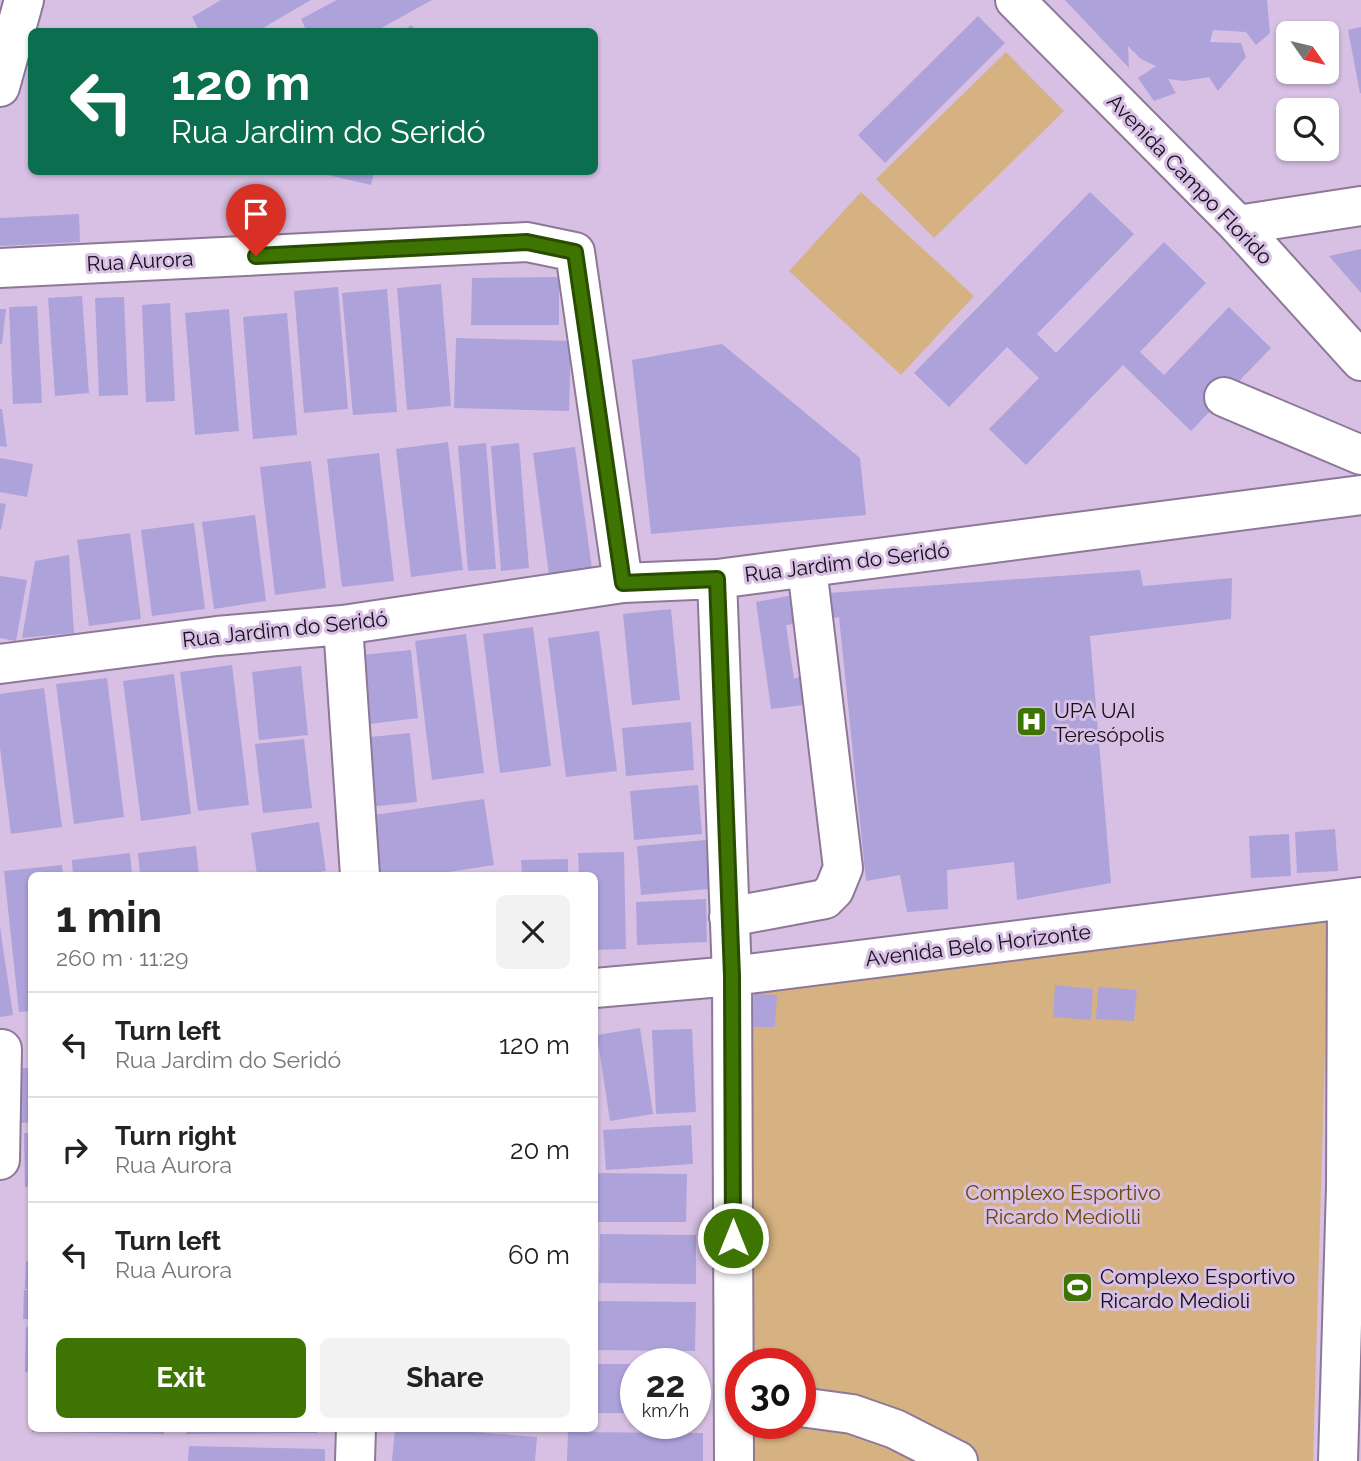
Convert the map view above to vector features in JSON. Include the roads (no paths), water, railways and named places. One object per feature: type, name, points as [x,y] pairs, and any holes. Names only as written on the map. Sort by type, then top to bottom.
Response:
[{"type":"street","points":[[0,87],[24,0]]},
{"type":"street","name":"Avenida Campo Florido","points":[[1015,0],[1238,225],[1361,361]]},
{"type":"street","points":[[1238,225],[1361,205]]},
{"type":"street","name":"Rua Aurora","points":[[0,268],[527,242],[575,252],[623,583]]},
{"type":"street","points":[[1224,397],[1361,455]]},
{"type":"street","name":"Rua Jardim do Seridó","points":[[0,664],[217,636],[342,625],[623,583],[717,579],[807,568],[1361,495]]},
{"type":"street","points":[[729,917],[825,899],[834,890],[843,868],[807,568]]},
{"type":"street","points":[[717,579],[732,976],[736,1348]]},
{"type":"street","points":[[342,625],[360,872]]},
{"type":"street","points":[[1338,1461],[1351,1337],[1354,898]]},
{"type":"street","name":"Avenida Belo Horizonte","points":[[598,988],[732,976],[1354,898]]},
{"type":"street","points":[[0,1160],[11,1048]]},
{"type":"street","points":[[816,1409],[852,1414],[895,1429],[958,1461]]},
{"type":"street","points":[[355,1461],[356,1432]]},
{"type":"street","points":[[734,1461],[735,1439]]},
{"type":"place","name":"UPA UAI Teresópolis","points":[[1031,722]]},
{"type":"place","name":"Complexo Esportivo Ricardo Medioli","points":[[1077,1288]]},
{"type":"park label","name":"Complexo Esportivo Ricardo Mediolli","points":[[1063,1204]]}]
